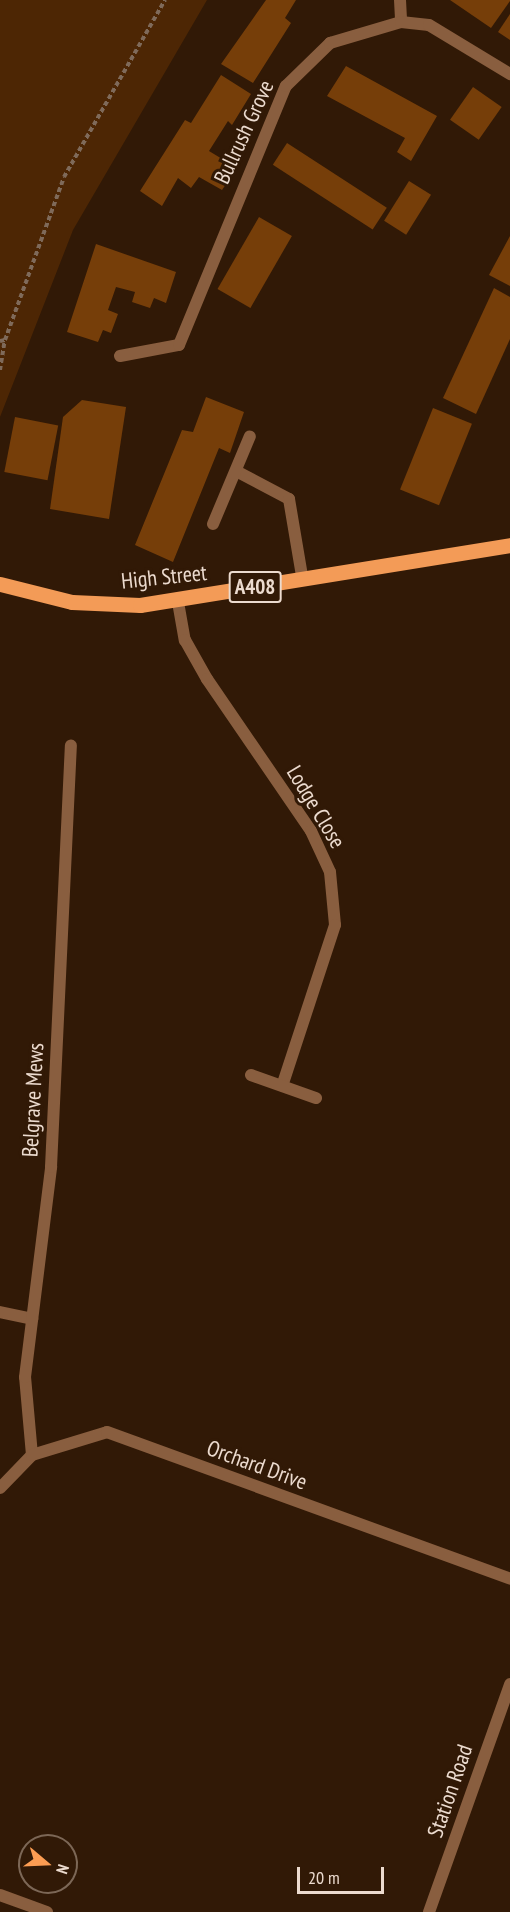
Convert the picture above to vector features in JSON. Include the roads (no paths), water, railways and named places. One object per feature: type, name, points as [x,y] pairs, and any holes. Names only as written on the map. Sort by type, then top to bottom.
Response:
[{"type":"main road","name":"High Street","points":[[0,584],[72,602],[178,602],[302,576],[510,545]]},
{"type":"street","points":[[399,0],[401,22]]},
{"type":"street","name":"Bullrush Grove","points":[[120,356],[178,345],[285,86],[330,43],[401,22],[429,25],[510,74]]},
{"type":"street","points":[[213,524],[250,436]]},
{"type":"street","points":[[236,471],[289,499],[302,576]]},
{"type":"street","name":"Lodge Close","points":[[178,602],[185,640],[207,679],[311,831],[330,872],[334,925],[282,1086]]},
{"type":"street","name":"Belgrave Mews","points":[[32,1455],[25,1377],[51,1167],[71,745]]},
{"type":"street","points":[[251,1075],[316,1098]]},
{"type":"street","points":[[0,1312],[32,1319]]},
{"type":"street","name":"Orchard Drive","points":[[0,1488],[32,1455],[107,1432],[510,1579]]},
{"type":"street","name":"Station Road","points":[[429,1912],[510,1684]]},
{"type":"street","points":[[0,1895],[47,1912]]}]
